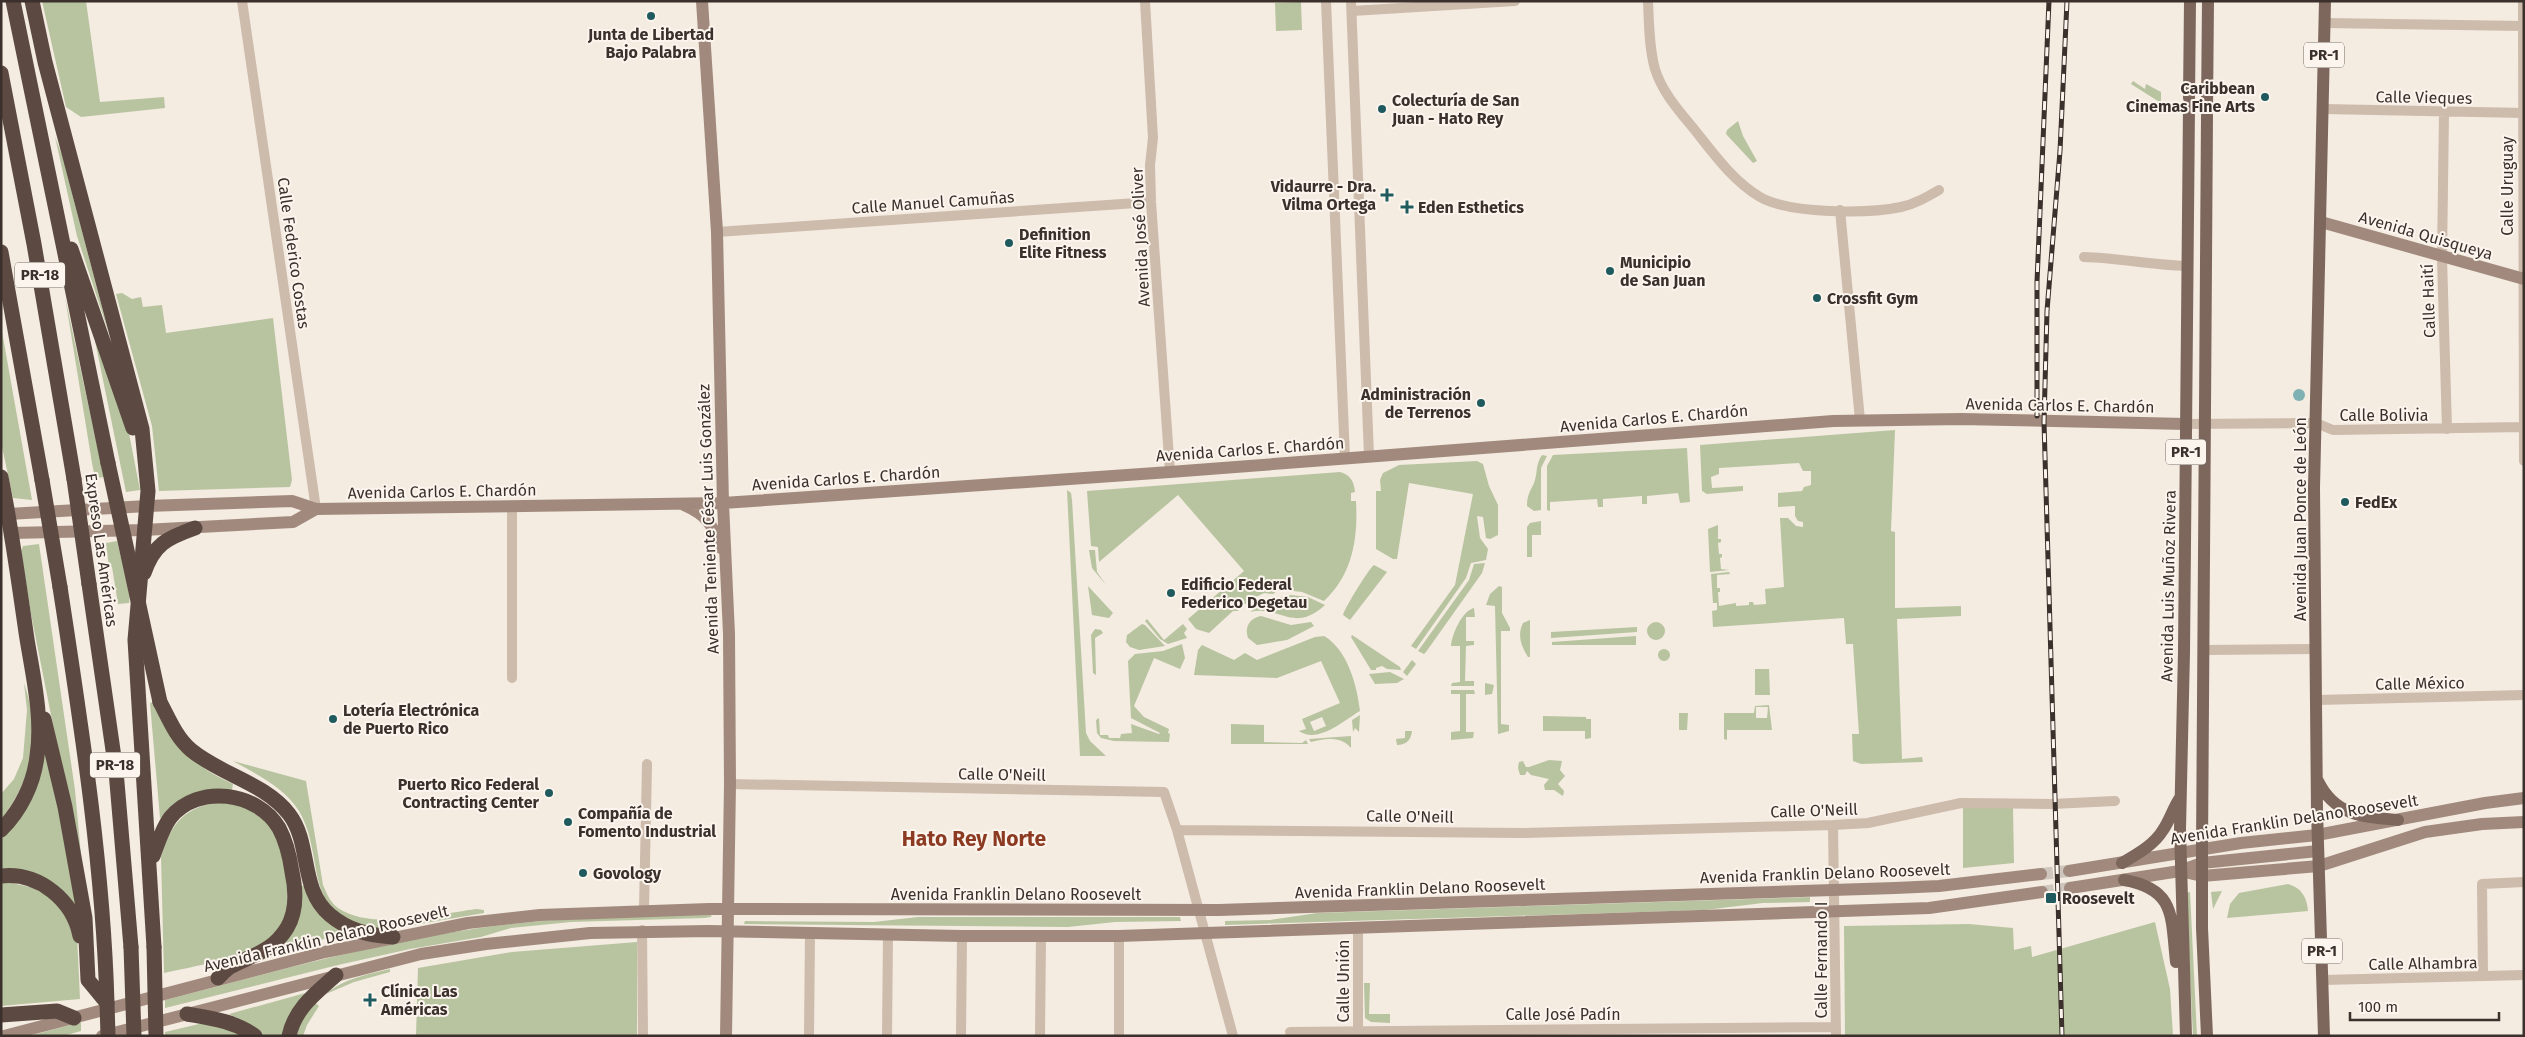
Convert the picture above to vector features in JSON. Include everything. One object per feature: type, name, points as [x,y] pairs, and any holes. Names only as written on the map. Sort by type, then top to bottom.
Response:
[{"type":"highway","points":[[32,1],[45,62],[138,410],[143,447],[148,491],[136,640],[150,862],[156,1036]]},
{"type":"highway","points":[[14,6],[108,463],[160,702],[173,728],[191,749],[212,764],[275,800],[289,814],[299,836],[313,892],[322,908],[351,930],[369,936],[393,938]]},
{"type":"highway","name":"Expreso Las Américas","points":[[1,73],[34,244],[74,479],[116,771],[131,947],[134,1036]]},
{"type":"highway","points":[[60,228],[73,252],[136,436],[143,447]]},
{"type":"highway","name":"PR-18","points":[[1,252],[60,587],[89,785],[105,922],[108,1036]]},
{"type":"highway","points":[[1,477],[34,681],[39,733],[34,773],[20,805],[1,830]]},
{"type":"highway","points":[[140,584],[156,547],[172,536],[195,528]]},
{"type":"highway","points":[[34,681],[64,807],[86,918],[85,955],[88,980],[107,1003]]},
{"type":"highway","points":[[150,862],[161,833],[171,816],[179,809],[202,798],[221,796],[249,801],[267,813],[279,829],[290,860],[295,887],[294,908],[288,926],[263,952],[230,966],[218,978]]},
{"type":"highway","points":[[1,876],[30,879],[52,891],[75,919],[85,955]]},
{"type":"highway","points":[[289,1036],[293,1022],[305,1003],[336,974]]},
{"type":"highway","points":[[1,1015],[56,1011],[74,1018]]},
{"type":"highway","points":[[186,1014],[220,1020],[244,1028],[254,1036]]},
{"type":"main road","name":"Avenida Teniente César Luis González","points":[[702,1],[717,232],[723,503],[729,634],[730,784],[726,1036]]},
{"type":"main road","name":"Avenida Luis Muñoz Rivera","points":[[2186,1036],[2180,871],[2180,798],[2190,1]]},
{"type":"main road","name":"PR-1","points":[[2207,1036],[2202,850],[2208,1]]},
{"type":"main road","name":"Avenida Juan Ponce de León","points":[[2324,1036],[2317,835],[2316,423],[2325,1]]},
{"type":"main road","name":"Avenida Quisqueya","points":[[2321,222],[2442,258],[2523,278]]},
{"type":"main road","name":"Avenida Carlos E. Chardón","points":[[8,514],[147,506],[292,501],[316,509],[723,503],[1170,472],[1860,420],[1962,419],[2186,424]]},
{"type":"main road","points":[[682,504],[701,513],[710,523],[725,562]]},
{"type":"main road","name":"Avenida Carlos E. Chardón","points":[[11,533],[144,530],[293,522],[316,509]]},
{"type":"main road","points":[[2317,778],[2328,797],[2348,812],[2368,818],[2398,820]]},
{"type":"main road","points":[[2122,864],[2147,847],[2164,830],[2180,798]]},
{"type":"main road","name":"Avenida Franklin Delano Roosevelt","points":[[2070,871],[2180,853],[2317,835],[2524,798]]},
{"type":"main road","name":"Avenida Franklin Delano Roosevelt","points":[[2202,869],[2318,866],[2425,832],[2482,824],[2524,822]]},
{"type":"main road","name":"Avenida Franklin Delano Roosevelt","points":[[2070,888],[2318,851]]},
{"type":"main road","name":"Avenida Franklin Delano Roosevelt","points":[[4,1036],[218,978],[393,938],[468,923],[540,915],[644,910],[1200,910],[1939,886],[2041,874]]},
{"type":"main road","points":[[2124,880],[2151,887],[2163,897],[2169,910],[2176,965],[2184,984]]},
{"type":"main road","points":[[102,1036],[336,974],[421,954],[486,944],[590,933],[642,930],[962,936],[1119,936],[1929,908],[2042,892]]},
{"type":"street","name":"Calle Federico Costas","points":[[242,1],[316,509]]},
{"type":"street","name":"Avenida José Oliver","points":[[1145,1],[1154,138],[1150,165],[1151,202],[1170,472]]},
{"type":"street","points":[[1326,1],[1345,458]]},
{"type":"street","points":[[1369,456],[1351,6],[1514,3],[1515,1]]},
{"type":"street","points":[[1648,1],[1653,61],[1659,79],[1671,100],[1730,172],[1761,198],[1787,207],[1807,210],[1840,210],[1901,207],[1916,202],[1939,190]]},
{"type":"street","name":"Calle Uruguay","points":[[2524,1],[2524,461]]},
{"type":"street","points":[[2325,23],[2523,26]]},
{"type":"street","name":"Calle Vieques","points":[[2324,109],[2523,113]]},
{"type":"street","name":"Calle Haití","points":[[2444,112],[2442,258],[2447,429]]},
{"type":"street","name":"Calle Manuel Camuñas","points":[[717,232],[1151,202]]},
{"type":"street","points":[[1840,210],[1860,420]]},
{"type":"street","points":[[2084,257],[2130,260],[2157,265],[2187,266]]},
{"type":"street","name":"Calle Bolivia","points":[[2186,424],[2316,423],[2333,430],[2523,428]]},
{"type":"street","points":[[512,506],[512,678]]},
{"type":"street","points":[[2204,650],[2316,649]]},
{"type":"street","name":"Calle México","points":[[2317,700],[2524,695]]},
{"type":"street","points":[[644,910],[647,764]]},
{"type":"street","name":"Calle O'Neill","points":[[730,784],[1160,791],[1166,795],[1177,830],[1523,833],[1868,824],[1962,802],[2052,804],[2114,801]]},
{"type":"street","name":"Calle Fernando I","points":[[1833,825],[1836,1032]]},
{"type":"street","points":[[1177,830],[1233,1036]]},
{"type":"street","points":[[2483,976],[2482,884],[2524,882]]},
{"type":"street","name":"Calle Unión","points":[[1358,927],[1358,1033]]},
{"type":"street","points":[[642,930],[643,1036]]},
{"type":"street","points":[[809,1036],[810,934]]},
{"type":"street","points":[[887,1036],[888,935]]},
{"type":"street","points":[[961,1036],[962,936]]},
{"type":"street","points":[[1040,1036],[1041,936]]},
{"type":"street","points":[[1119,936],[1119,1036]]},
{"type":"street","name":"Calle Alhambra","points":[[2323,980],[2524,975]]},
{"type":"street","name":"Calle José Padín","points":[[1290,1032],[1836,1032]]},
{"type":"green space","points":[[42,1],[86,1],[100,102],[164,97],[165,108],[81,117],[66,107]]},
{"type":"green space","points":[[1301,2],[1302,30],[1276,31],[1275,3]]},
{"type":"green space","points":[[2133,81],[2145,89],[2146,84],[2161,92],[2161,103],[2131,84]]},
{"type":"green space","points":[[1738,121],[1743,136],[1757,161],[1753,163],[1726,134],[1727,130]]},
{"type":"green space","points":[[55,137],[62,155],[109,334],[77,236]]},
{"type":"green space","points":[[122,293],[132,299],[141,297],[143,307],[162,305],[166,333],[273,318],[292,480],[290,487],[159,491],[152,426],[116,294]]},
{"type":"green space","points":[[65,297],[104,477],[95,478]]},
{"type":"green space","points":[[1,326],[32,500],[13,498],[1,442]]},
{"type":"green space","points":[[99,340],[127,423],[140,490],[126,492],[95,341]]},
{"type":"green space","points":[[1895,430],[1891,531],[1895,532],[1895,608],[1961,606],[1961,616],[1897,619],[1902,759],[1922,757],[1923,762],[1861,764],[1853,761],[1852,734],[1859,734],[1853,644],[1846,644],[1844,618],[1713,627],[1712,611],[1717,610],[1717,603],[1713,603],[1711,574],[1729,572],[1730,574],[1717,575],[1717,588],[1720,588],[1720,592],[1718,592],[1719,606],[1736,603],[1736,606],[1749,605],[1749,602],[1753,602],[1754,605],[1766,604],[1765,589],[1784,587],[1780,518],[1788,518],[1796,526],[1803,527],[1803,522],[1798,521],[1795,516],[1795,506],[1778,507],[1778,493],[1802,491],[1804,487],[1811,485],[1811,471],[1803,471],[1799,463],[1719,468],[1719,474],[1711,477],[1712,488],[1743,486],[1743,491],[1707,494],[1702,491],[1700,445]]},
{"type":"green space","points":[[1687,448],[1690,502],[1680,503],[1678,493],[1647,496],[1647,504],[1642,504],[1642,496],[1603,499],[1603,507],[1598,507],[1597,499],[1550,502],[1550,511],[1547,510],[1547,466],[1553,455]]},
{"type":"green space","points":[[1542,455],[1547,456],[1541,468],[1541,510],[1534,511],[1527,506],[1528,499],[1535,479],[1538,462]]},
{"type":"green space","points":[[1477,461],[1483,464],[1489,486],[1498,505],[1498,535],[1490,539],[1486,538],[1483,517],[1477,516],[1480,538],[1488,549],[1486,560],[1471,563],[1466,578],[1416,649],[1411,646],[1455,585],[1473,494],[1409,483],[1397,559],[1393,559],[1376,549],[1376,491],[1381,491],[1380,480],[1383,473],[1399,465]]},
{"type":"green space","points":[[1340,472],[1349,477],[1355,488],[1355,492],[1351,493],[1351,501],[1356,501],[1356,528],[1352,555],[1342,579],[1324,601],[1302,592],[1286,590],[1277,591],[1273,594],[1264,593],[1250,600],[1248,604],[1242,604],[1238,611],[1233,611],[1209,633],[1196,629],[1188,619],[1244,571],[1178,495],[1099,562],[1098,547],[1091,546],[1087,491]]},
{"type":"green space","points":[[1067,490],[1071,493],[1072,500],[1086,733],[1090,741],[1106,756],[1080,756]]},
{"type":"green space","points":[[1541,521],[1541,535],[1532,535],[1532,557],[1527,557],[1527,527],[1530,523]]},
{"type":"green space","points":[[1718,525],[1718,539],[1721,539],[1721,542],[1718,543],[1719,554],[1722,554],[1720,558],[1721,569],[1729,570],[1710,572],[1708,529]]},
{"type":"green space","points":[[117,541],[130,594],[129,603],[118,604],[112,567],[109,567],[106,543]]},
{"type":"green space","points":[[39,544],[75,790],[81,855],[79,856],[31,614],[21,551],[23,546]]},
{"type":"green space","points":[[1089,550],[1095,550],[1097,572],[1106,585],[1092,568]]},
{"type":"green space","points":[[1485,563],[1482,573],[1426,652],[1424,654],[1418,651],[1469,580],[1474,564]]},
{"type":"green space","points":[[1374,565],[1387,572],[1350,620],[1343,615],[1344,611]]},
{"type":"green space","points":[[1088,586],[1113,613],[1109,618],[1092,615]]},
{"type":"green space","points":[[1499,586],[1502,587],[1502,613],[1510,631],[1501,631],[1501,724],[1509,725],[1509,731],[1498,734],[1495,606],[1486,605],[1490,594]]},
{"type":"green space","points":[[1291,595],[1308,597],[1325,605],[1314,613],[1295,618],[1270,612],[1250,612],[1268,600]]},
{"type":"green space","points":[[1474,608],[1475,617],[1466,617],[1466,641],[1474,641],[1474,645],[1466,646],[1465,681],[1474,681],[1474,686],[1451,686],[1452,683],[1460,682],[1460,646],[1451,646],[1453,635],[1465,614]]},
{"type":"green space","points":[[1261,616],[1291,625],[1311,622],[1314,626],[1287,640],[1257,645],[1248,638],[1247,627],[1251,621]]},
{"type":"green space","points":[[1147,619],[1164,640],[1183,624],[1187,629],[1184,633],[1187,638],[1168,644],[1160,639],[1145,621]]},
{"type":"green space","points":[[1530,620],[1530,657],[1528,657],[1523,649],[1520,632],[1523,623]]},
{"type":"green space","points":[[1656,622],[1662,625],[1665,631],[1662,637],[1656,640],[1650,637],[1647,631],[1650,625]]},
{"type":"green space","points":[[1142,624],[1165,646],[1139,650],[1130,647],[1126,642],[1127,635]]},
{"type":"green space","points":[[1637,627],[1637,632],[1551,638],[1551,632]]},
{"type":"green space","points":[[1095,629],[1101,630],[1103,633],[1095,638],[1096,675],[1093,673],[1091,635]]},
{"type":"green space","points":[[1352,635],[1400,667],[1401,670],[1387,669],[1382,666],[1376,668],[1376,670],[1371,670],[1351,637]]},
{"type":"green space","points":[[1324,636],[1332,642],[1345,659],[1354,680],[1360,711],[1322,733],[1314,735],[1299,731],[1306,729],[1302,719],[1340,703],[1321,661],[1277,678],[1194,675],[1198,650],[1202,645],[1234,660],[1245,653],[1257,660],[1315,637]],"holes":[[[1322,717],[1326,726],[1314,731],[1310,722]]]},
{"type":"green space","points":[[1636,636],[1636,645],[1552,645],[1552,642]]},
{"type":"green space","points":[[1182,644],[1185,658],[1180,669],[1154,658],[1134,706],[1144,717],[1169,729],[1169,742],[1114,741],[1101,738],[1097,733],[1096,720],[1099,718],[1100,735],[1108,735],[1109,738],[1120,738],[1121,734],[1132,733],[1131,724],[1160,733],[1131,718],[1128,661],[1135,654],[1163,651]]},
{"type":"green space","points":[[1664,649],[1670,655],[1664,661],[1658,655]]},
{"type":"green space","points":[[1412,660],[1416,664],[1407,676],[1403,672]]},
{"type":"green space","points":[[1755,669],[1769,669],[1770,695],[1755,695]]},
{"type":"green space","points":[[1390,672],[1404,679],[1397,683],[1375,684],[1369,674]]},
{"type":"green space","points":[[24,683],[33,721],[32,755],[21,787],[1,820],[1,794],[14,779],[23,758],[27,710]]},
{"type":"green space","points":[[1485,683],[1494,685],[1492,694],[1485,695]]},
{"type":"green space","points":[[1451,690],[1474,690],[1475,694],[1466,694],[1466,732],[1474,732],[1473,738],[1451,740],[1451,732],[1460,731],[1460,694],[1451,694]]},
{"type":"green space","points":[[154,702],[185,751],[204,768],[233,784],[232,790],[160,818],[150,703]]},
{"type":"green space","points":[[1769,705],[1772,730],[1727,730],[1727,740],[1724,739],[1724,713],[1754,713],[1755,706]],"holes":[[[1756,707],[1768,707],[1767,718],[1756,718]]]},
{"type":"green space","points":[[1679,713],[1688,713],[1687,730],[1679,730]]},
{"type":"green space","points":[[1360,715],[1359,732],[1355,728],[1353,732],[1352,720]]},
{"type":"green space","points":[[1543,716],[1586,717],[1586,719],[1591,719],[1591,738],[1585,739],[1585,731],[1543,731]]},
{"type":"green space","points":[[1231,724],[1264,725],[1264,742],[1302,743],[1306,740],[1308,744],[1231,744]]},
{"type":"green space","points":[[1405,731],[1412,731],[1409,739],[1403,744],[1397,745],[1396,739],[1405,738]]},
{"type":"green space","points":[[1351,736],[1351,748],[1343,741],[1327,739],[1311,742],[1309,739]]},
{"type":"green space","points":[[44,742],[81,915],[74,907],[1,871],[1,837]]},
{"type":"green space","points":[[1549,760],[1562,761],[1560,770],[1565,776],[1558,784],[1564,791],[1563,796],[1554,790],[1545,790],[1544,785],[1549,779],[1531,775],[1527,771],[1525,775],[1520,775],[1519,762],[1523,761],[1526,767],[1529,767]]},
{"type":"green space","points":[[233,761],[306,781],[323,885],[327,895],[338,908],[352,915],[368,919],[386,920],[425,917],[476,909],[484,910],[484,913],[384,930],[357,924],[338,914],[327,901],[320,885],[307,830],[293,802],[278,788]]},
{"type":"green space","points":[[222,802],[240,806],[257,813],[270,824],[281,852],[288,887],[287,911],[284,922],[279,933],[260,947],[219,961],[164,973],[161,857],[165,845],[181,818],[198,808]]},
{"type":"green space","points":[[1963,808],[2013,808],[2014,863],[1963,868]]},
{"type":"green space","points":[[7,882],[30,887],[52,896],[77,935],[80,999],[1,1006],[1,883]]},
{"type":"green space","points":[[2288,884],[2297,888],[2303,894],[2308,911],[2227,918],[2230,904],[2239,893]]},
{"type":"green space","points":[[306,885],[351,932],[270,953],[302,891],[302,886]]},
{"type":"green space","points":[[2222,891],[2213,909],[2211,892]]},
{"type":"green space","points":[[2190,892],[2197,1036],[2193,1036],[2186,893]]},
{"type":"green space","points":[[1810,897],[1810,902],[1763,903],[1705,910],[1225,925],[1225,921],[1270,920],[1317,913]]},
{"type":"green space","points":[[712,914],[711,917],[705,918],[571,922],[511,928],[481,937],[410,949],[338,965],[165,1008],[165,1000],[337,956],[424,937],[536,921]]},
{"type":"green space","points":[[918,917],[1180,917],[1181,921],[1115,922],[1068,927],[744,924],[745,921],[874,922]]},
{"type":"green space","points":[[2155,922],[2170,989],[2173,1036],[1845,1036],[1844,926],[1969,924],[2013,928],[2014,950],[2031,946],[2032,957]]},
{"type":"green space","points":[[637,942],[637,1036],[416,1036],[418,968],[512,952]]},
{"type":"green space","points":[[390,969],[390,972],[354,982],[326,994],[340,984]]},
{"type":"green space","points":[[1364,983],[1370,983],[1369,1014],[1390,1014],[1390,1023],[1371,1022],[1365,1018]]},
{"type":"green space","points":[[309,992],[284,1036],[262,1036],[247,1023],[229,1014]]},
{"type":"green space","points":[[313,1001],[319,1006],[307,1025],[303,1036],[293,1036]]},
{"type":"green space","points":[[81,1022],[81,1031],[63,1036],[29,1036]]},
{"type":"green space","points":[[199,1024],[217,1024],[245,1036],[165,1036],[165,1032]]},
{"type":"water","points":[[2297,389],[2301,389],[2305,395],[2301,401],[2297,401],[2293,397],[2293,393]]},
{"type":"tunnel","points":[[2041,874],[2069,871]]},
{"type":"tunnel","points":[[2042,892],[2070,888]]},
{"type":"railway","points":[[2037,416],[2037,282],[2049,1]]},
{"type":"railway","points":[[2062,1036],[2044,422],[2047,311],[2060,151],[2067,1]]},
{"type":"place","name":"Junta de Libertad Bajo Palabra","points":[[651,16]]},
{"type":"place","name":"Caribbean Cinemas Fine Arts","points":[[2265,97]]},
{"type":"place","name":"Colecturía de San Juan - Hato Rey","points":[[1382,109]]},
{"type":"place","name":"Vidaurre - Dra. Vilma Ortega","points":[[1387,195]]},
{"type":"place","name":"Eden Esthetics","points":[[1407,207]]},
{"type":"place","name":"Definition Elite Fitness","points":[[1009,243]]},
{"type":"place","name":"Municipio de San Juan","points":[[1610,271]]},
{"type":"place","name":"Crossfit Gym","points":[[1817,298]]},
{"type":"place","name":"Administración de Terrenos","points":[[1481,403]]},
{"type":"place","name":"FedEx","points":[[2345,502]]},
{"type":"place","name":"Edificio Federal Federico Degetau","points":[[1171,593]]},
{"type":"place","name":"Lotería Electrónica de Puerto Rico","points":[[333,719]]},
{"type":"place","name":"Puerto Rico Federal Contracting Center","points":[[549,793]]},
{"type":"place","name":"Compañía de Fomento Industrial","points":[[568,822]]},
{"type":"place","name":"Govology","points":[[583,873]]},
{"type":"place","name":"Roosevelt","points":[[2051,898]]},
{"type":"place","name":"Clínica Las Américas","points":[[370,1000]]},
{"type":"district","name":"Hato Rey Norte","points":[[974,839]]}]
